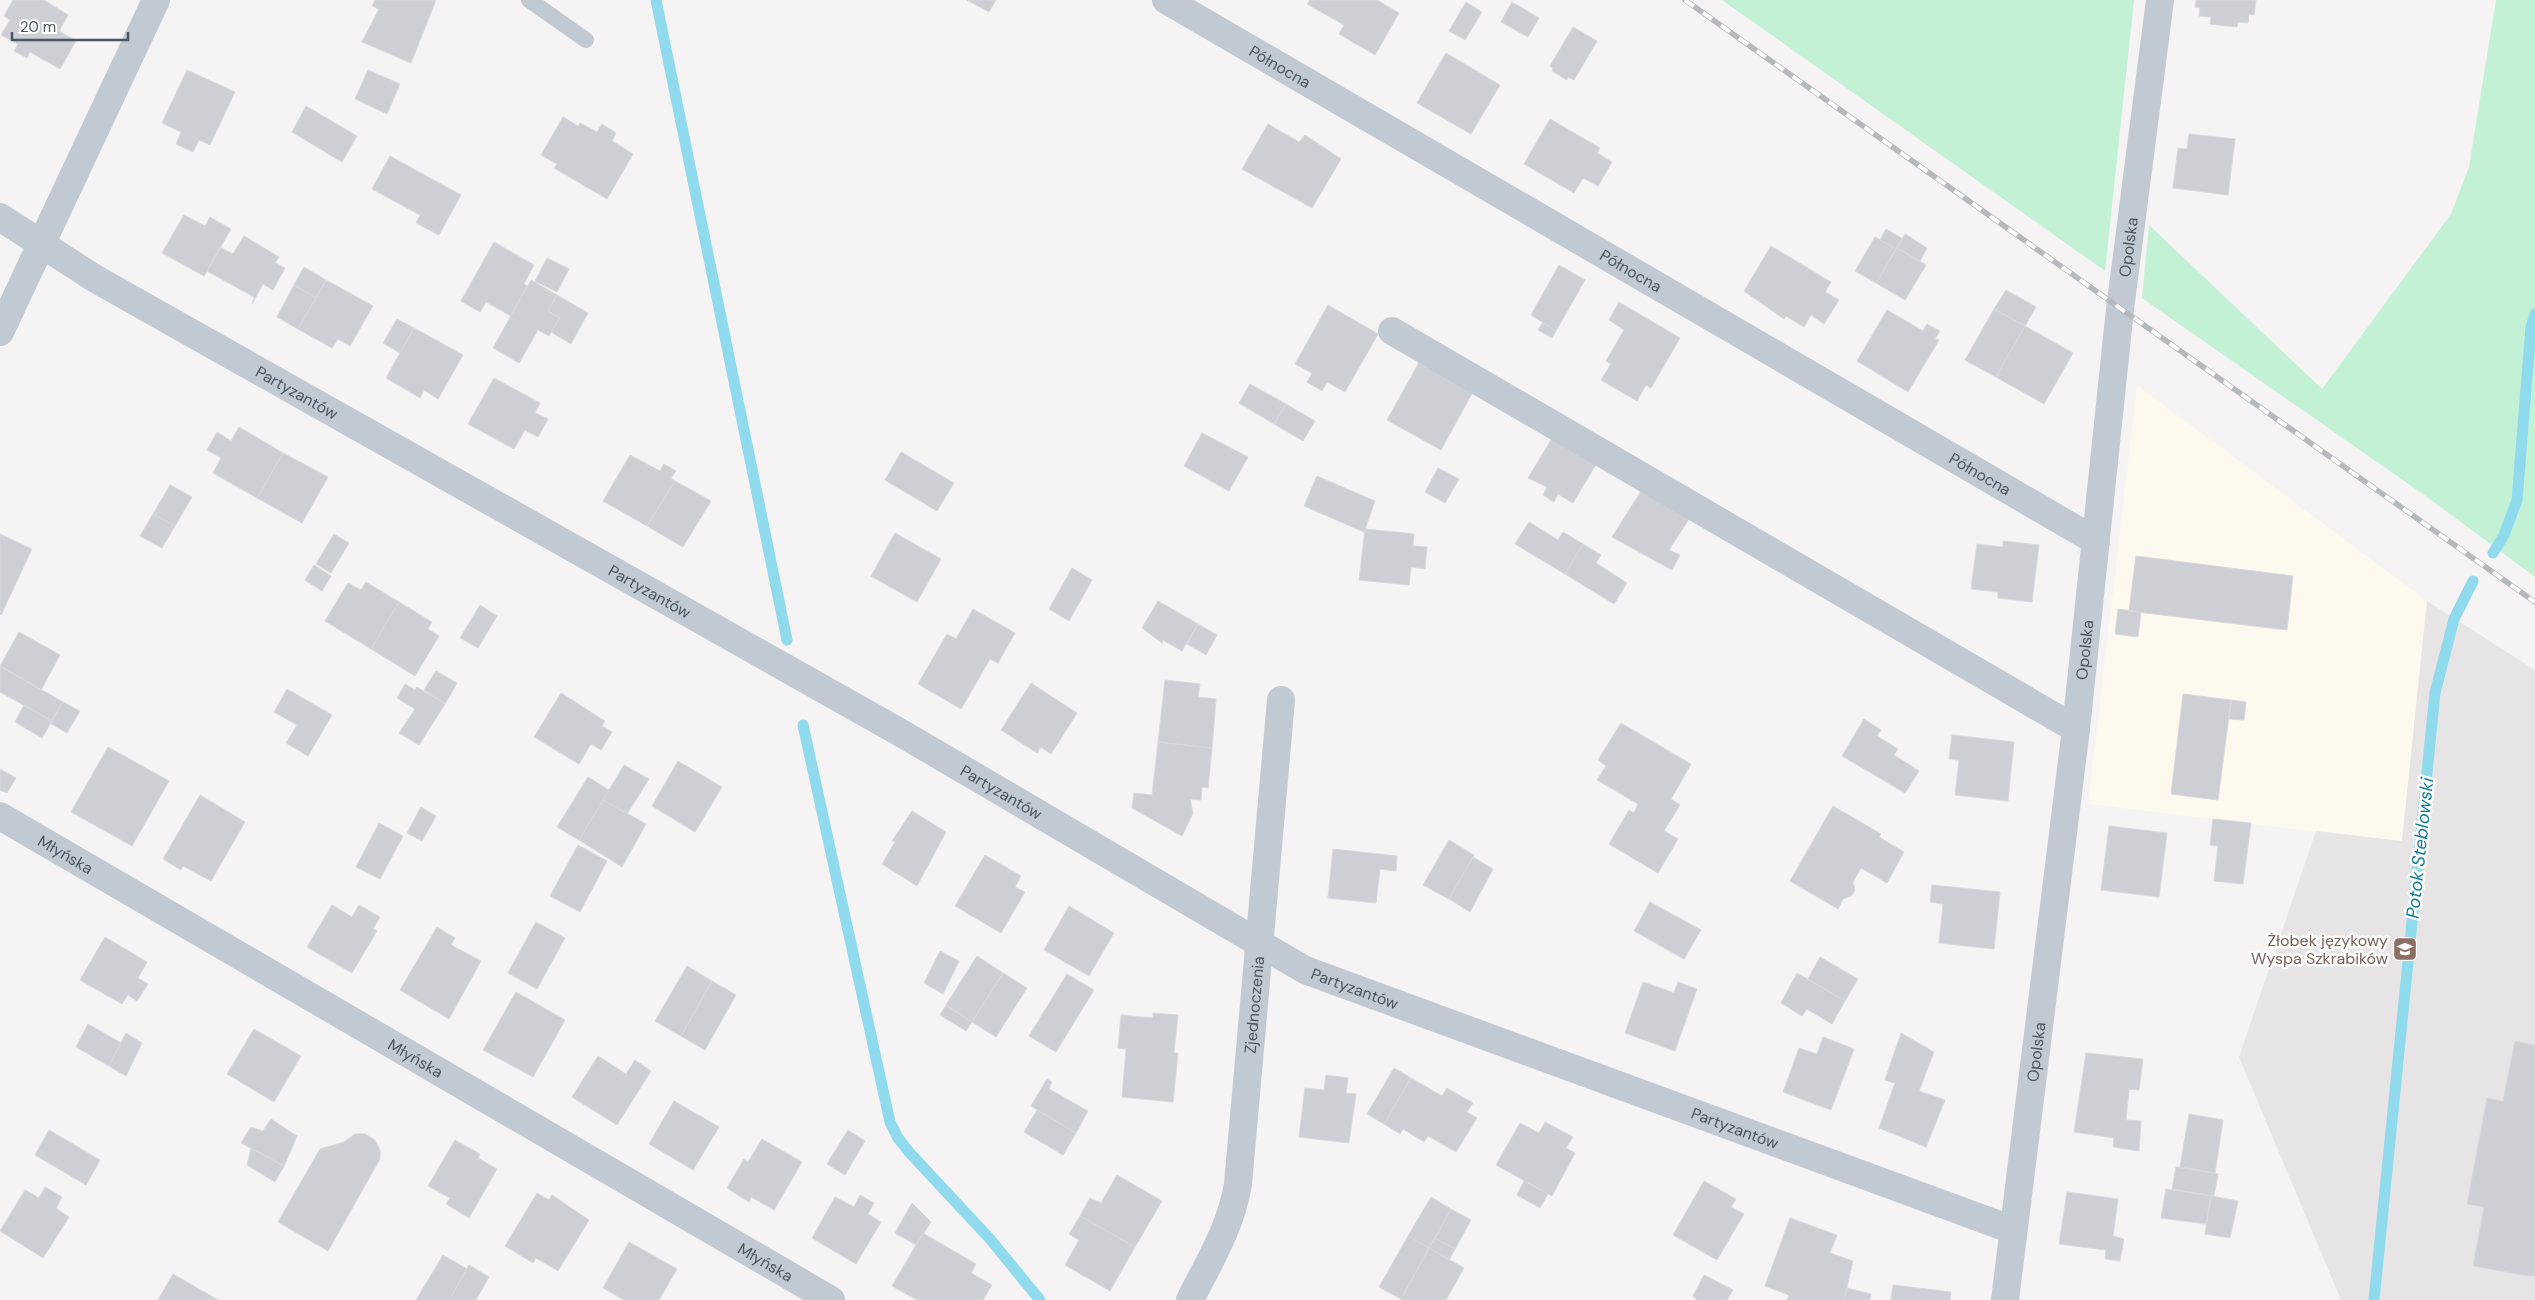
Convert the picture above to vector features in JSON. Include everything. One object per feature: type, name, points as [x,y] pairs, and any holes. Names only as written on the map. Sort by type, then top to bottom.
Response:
[{"type":"street","points":[[0,332],[156,0]]},
{"type":"street","name":"Północna","points":[[1166,0],[2096,541]]},
{"type":"street","name":"Opolska","points":[[2005,1300],[2076,729],[2120,308],[2160,0]]},
{"type":"street","name":"Partyzantów","points":[[0,217],[103,283],[901,733],[1143,873],[1260,945],[1305,970],[2013,1230]]},
{"type":"street","points":[[1392,331],[2076,729]]},
{"type":"street","name":"Zjednoczenia","points":[[1190,1300],[1227,1228],[1234,1208],[1260,945],[1281,700]]},
{"type":"street","name":"Młyńska","points":[[0,816],[831,1300]]},
{"type":"lane","points":[[530,0],[586,40]]},
{"type":"shaded area","points":[[2137,385],[2427,601],[2402,842],[2088,804]]},
{"type":"shaded area","name":"Żłobek językowy Wyspa Szkrabików","points":[[2427,601],[2535,670],[2535,1300],[2341,1300],[2239,1057],[2316,831],[2402,841]]},
{"type":"green space","points":[[1722,0],[2134,0],[2105,271]]},
{"type":"green space","points":[[2496,0],[2535,0],[2535,577],[2427,497],[2142,298],[2149,225],[2322,389],[2451,214],[2469,167]]},
{"type":"building","points":[[13,0],[44,0],[68,15],[59,31],[76,41],[60,69],[30,52],[27,58],[14,51],[18,44],[1,35],[10,20],[4,16]]},
{"type":"building","points":[[375,0],[436,0],[411,63],[362,42],[379,9],[372,6]]},
{"type":"building","points":[[967,0],[996,0],[989,12]]},
{"type":"building","points":[[1310,0],[1377,0],[1399,13],[1375,55],[1339,34],[1344,25],[1307,4]]},
{"type":"building","points":[[2196,0],[2256,0],[2254,15],[2249,14],[2248,23],[2238,22],[2237,27],[2210,24],[2211,17],[2199,16],[2200,8],[2195,7]]},
{"type":"building","points":[[1466,2],[1482,12],[1465,40],[1449,31]]},
{"type":"building","points":[[1512,2],[1539,18],[1528,37],[1501,22]]},
{"type":"building","points":[[1573,27],[1597,41],[1574,80],[1568,77],[1567,80],[1552,71],[1553,68],[1550,66]]},
{"type":"building","points":[[1446,53],[1500,85],[1471,134],[1417,103]]},
{"type":"building","points":[[187,70],[235,92],[210,145],[199,140],[193,152],[176,144],[181,132],[162,123]]},
{"type":"building","points":[[368,70],[400,84],[387,114],[355,99]]},
{"type":"building","points":[[306,106],[357,136],[342,162],[292,132]]},
{"type":"building","points":[[563,117],[578,126],[580,123],[597,132],[602,124],[616,133],[612,141],[633,154],[607,199],[554,168],[557,164],[541,155]]},
{"type":"building","points":[[1550,119],[1600,148],[1597,153],[1612,162],[1598,186],[1583,178],[1574,193],[1524,164]]},
{"type":"building","points":[[1268,124],[1299,142],[1305,135],[1341,159],[1312,208],[1242,169]]},
{"type":"building","points":[[2189,134],[2235,139],[2228,195],[2173,188],[2178,148],[2187,149]]},
{"type":"building","points":[[390,156],[461,195],[439,235],[416,223],[420,215],[372,189]]},
{"type":"building","points":[[184,215],[205,226],[210,217],[231,229],[204,276],[162,253]]},
{"type":"building","points":[[1886,229],[1903,239],[1896,249],[1880,240]]},
{"type":"building","points":[[1905,234],[1927,248],[1920,261],[1897,248]]},
{"type":"building","points":[[244,236],[279,257],[275,263],[285,268],[273,290],[263,284],[252,304],[254,297],[207,271],[220,247],[233,254]]},
{"type":"building","points":[[1875,237],[1896,249],[1876,283],[1855,271]]},
{"type":"building","points":[[494,242],[534,265],[524,284],[527,286],[511,316],[486,302],[480,312],[461,301]]},
{"type":"building","points":[[1771,246],[1831,282],[1825,292],[1839,300],[1824,324],[1811,315],[1804,327],[1786,316],[1784,319],[1744,291]]},
{"type":"building","points":[[1897,248],[1926,265],[1905,300],[1876,283]]},
{"type":"building","points":[[547,258],[569,269],[557,292],[535,281]]},
{"type":"building","points":[[1559,265],[1585,280],[1556,331],[1531,315]]},
{"type":"building","points":[[304,267],[326,280],[316,298],[294,285]]},
{"type":"building","points":[[326,280],[373,306],[350,346],[338,339],[332,348],[298,329]]},
{"type":"building","points":[[531,280],[557,295],[548,311],[560,318],[549,336],[538,330],[519,363],[493,348]]},
{"type":"building","points":[[294,285],[316,298],[298,329],[277,317]]},
{"type":"building","points":[[2006,290],[2036,307],[2025,326],[1994,309]]},
{"type":"building","points":[[557,295],[588,313],[571,344],[551,332],[560,318],[548,311]]},
{"type":"building","points":[[1619,302],[1680,338],[1651,388],[1646,385],[1637,401],[1601,380],[1611,364],[1606,361],[1624,330],[1609,320]]},
{"type":"building","points":[[1328,305],[1378,334],[1345,392],[1327,382],[1322,391],[1307,382],[1312,373],[1295,364]]},
{"type":"building","points":[[1994,309],[2025,326],[1996,377],[1965,360]]},
{"type":"building","points":[[1887,310],[1923,331],[1927,324],[1940,331],[1935,339],[1939,340],[1908,392],[1857,361]]},
{"type":"building","points":[[397,319],[414,328],[400,353],[383,343]]},
{"type":"building","points":[[1543,322],[1556,331],[1552,338],[1538,330]]},
{"type":"building","points":[[2025,326],[2073,353],[2044,404],[1996,377]]},
{"type":"building","points":[[414,328],[463,355],[438,399],[424,390],[420,398],[386,378]]},
{"type":"building","points":[[1421,359],[1474,390],[1441,450],[1387,420]]},
{"type":"building","points":[[494,378],[540,403],[535,413],[548,419],[538,437],[525,430],[514,449],[468,424]]},
{"type":"building","points":[[1250,384],[1286,404],[1274,424],[1239,403]]},
{"type":"building","points":[[1286,404],[1315,421],[1303,441],[1274,424]]},
{"type":"building","points":[[239,427],[283,453],[257,498],[213,473],[221,458],[207,450],[217,432],[231,441]]},
{"type":"building","points":[[1202,433],[1248,457],[1229,491],[1184,466]]},
{"type":"building","points":[[1554,435],[1598,461],[1573,503],[1558,494],[1554,502],[1543,495],[1547,487],[1528,478]]},
{"type":"building","points":[[901,452],[954,483],[937,511],[885,480]]},
{"type":"building","points":[[283,453],[328,477],[302,523],[257,498]]},
{"type":"building","points":[[630,455],[660,471],[664,464],[676,471],[671,478],[675,481],[647,526],[603,501]]},
{"type":"building","points":[[1438,468],[1459,479],[1445,503],[1425,492]]},
{"type":"building","points":[[1317,476],[1375,501],[1364,532],[1304,506]]},
{"type":"building","points":[[675,481],[711,501],[683,547],[647,526]]},
{"type":"building","points":[[170,485],[192,497],[175,526],[153,514]]},
{"type":"building","points":[[1643,488],[1691,516],[1669,550],[1680,555],[1672,570],[1612,537]]},
{"type":"building","points":[[153,514],[175,526],[162,548],[140,536]]},
{"type":"building","points":[[1529,522],[1558,540],[1563,532],[1583,544],[1565,574],[1515,544]]},
{"type":"building","points":[[1365,529],[1414,534],[1413,546],[1427,547],[1425,569],[1411,567],[1409,585],[1359,580]]},
{"type":"building","points":[[895,533],[941,559],[917,602],[871,576]]},
{"type":"building","points":[[0,534],[32,549],[1,615],[0,614]]},
{"type":"building","points":[[334,534],[349,543],[331,573],[316,564]]},
{"type":"building","points":[[2003,541],[2039,545],[2032,602],[1998,598],[1998,592],[1971,589],[1977,544],[2003,547]]},
{"type":"building","points":[[1583,544],[1601,555],[1596,563],[1627,583],[1614,604],[1565,574]]},
{"type":"building","points":[[2136,556],[2293,576],[2287,630],[2129,611]]},
{"type":"building","points":[[314,565],[331,576],[322,591],[305,580]]},
{"type":"building","points":[[1072,568],[1092,580],[1069,621],[1049,609]]},
{"type":"building","points":[[366,582],[399,602],[371,649],[325,621],[348,583],[361,590]]},
{"type":"building","points":[[1158,601],[1198,624],[1182,651],[1163,640],[1162,643],[1142,628]]},
{"type":"building","points":[[399,602],[432,622],[428,629],[439,636],[415,676],[371,649]]},
{"type":"building","points":[[480,605],[497,616],[478,648],[460,638]]},
{"type":"building","points":[[973,609],[1015,633],[998,663],[990,659],[961,709],[918,684],[947,634],[956,639]]},
{"type":"building","points":[[2118,609],[2141,612],[2138,637],[2115,634]]},
{"type":"building","points":[[1198,624],[1217,635],[1206,655],[1187,644]]},
{"type":"building","points":[[19,632],[60,655],[41,690],[0,666]]},
{"type":"building","points":[[0,666],[63,702],[52,721],[0,692]]},
{"type":"building","points":[[436,671],[457,683],[445,704],[424,690]]},
{"type":"building","points":[[1165,680],[1200,684],[1198,697],[1216,699],[1212,748],[1158,742]]},
{"type":"building","points":[[1031,683],[1077,713],[1051,754],[1041,747],[1037,753],[1001,730]]},
{"type":"building","points":[[405,684],[415,690],[417,687],[445,704],[419,745],[399,733],[415,709],[397,698]]},
{"type":"building","points":[[287,689],[332,715],[308,756],[286,743],[297,725],[274,712]]},
{"type":"building","points":[[561,693],[605,721],[602,726],[612,732],[601,750],[591,744],[579,764],[534,737]]},
{"type":"building","points":[[2183,694],[2231,700],[2218,800],[2171,794]]},
{"type":"building","points":[[2231,700],[2246,702],[2244,720],[2229,719]]},
{"type":"building","points":[[63,702],[80,711],[67,733],[50,723]]},
{"type":"building","points":[[24,705],[52,721],[42,738],[15,722]]},
{"type":"building","points":[[1864,719],[1881,730],[1877,736],[1898,749],[1894,755],[1919,771],[1905,793],[1842,756]]},
{"type":"building","points":[[1621,723],[1691,764],[1671,799],[1680,805],[1664,831],[1678,839],[1658,873],[1609,844],[1629,810],[1634,813],[1638,804],[1597,780],[1606,766],[1598,760]]},
{"type":"building","points":[[1952,735],[2014,742],[2008,801],[1955,795],[1959,760],[1949,759]]},
{"type":"building","points":[[1158,742],[1212,748],[1208,788],[1202,787],[1201,800],[1190,799],[1193,813],[1182,836],[1132,808],[1134,793],[1152,795]]},
{"type":"building","points":[[108,747],[169,781],[132,846],[71,812]]},
{"type":"building","points":[[678,761],[722,787],[695,832],[652,806]]},
{"type":"building","points":[[624,765],[649,779],[627,814],[603,800]]},
{"type":"building","points":[[0,769],[16,778],[7,793],[0,790]]},
{"type":"building","points":[[588,777],[609,790],[579,840],[557,827]]},
{"type":"building","points":[[200,795],[245,822],[211,881],[183,866],[181,870],[163,859]]},
{"type":"building","points":[[603,800],[646,824],[622,867],[579,840]]},
{"type":"building","points":[[1833,806],[1881,834],[1879,837],[1904,852],[1887,883],[1861,868],[1853,882],[1855,890],[1851,896],[1843,899],[1838,909],[1790,881]]},
{"type":"building","points":[[421,807],[436,816],[422,841],[407,833]]},
{"type":"building","points":[[912,811],[946,832],[917,886],[882,864],[895,842],[892,841]]},
{"type":"building","points":[[2213,819],[2251,823],[2243,884],[2214,881],[2218,846],[2210,845]]},
{"type":"building","points":[[379,823],[403,836],[380,879],[356,867]]},
{"type":"building","points":[[2109,826],[2167,833],[2159,897],[2101,890]]},
{"type":"building","points":[[1449,840],[1474,855],[1449,899],[1423,885]]},
{"type":"building","points":[[578,845],[607,861],[580,912],[550,896]]},
{"type":"building","points":[[1333,849],[1397,856],[1396,871],[1380,869],[1376,903],[1328,898]]},
{"type":"building","points":[[985,855],[1021,876],[1015,887],[1025,892],[1001,933],[955,906]]},
{"type":"building","points":[[1473,857],[1493,869],[1470,912],[1449,899]]},
{"type":"building","points":[[1932,885],[2000,892],[1994,949],[1939,943],[1943,904],[1930,902]]},
{"type":"building","points":[[1650,902],[1701,930],[1684,959],[1634,931]]},
{"type":"building","points":[[332,905],[352,917],[359,905],[380,917],[373,929],[377,931],[352,973],[307,947]]},
{"type":"building","points":[[1069,906],[1114,933],[1089,976],[1044,950]]},
{"type":"building","points":[[536,922],[565,938],[537,989],[508,973]]},
{"type":"building","points":[[437,927],[455,938],[451,945],[481,961],[449,1019],[400,990]]},
{"type":"building","points":[[105,937],[147,962],[138,978],[148,984],[137,1001],[128,995],[122,1004],[80,980]]},
{"type":"building","points":[[940,951],[959,961],[943,994],[924,983]]},
{"type":"building","points":[[977,956],[1003,973],[972,1022],[946,1005]]},
{"type":"building","points":[[1820,957],[1858,979],[1845,1001],[1808,979]]},
{"type":"building","points":[[687,966],[712,981],[681,1036],[655,1021]]},
{"type":"building","points":[[1003,973],[1027,988],[996,1037],[972,1022]]},
{"type":"building","points":[[1797,973],[1845,1001],[1832,1024],[1807,1009],[1802,1016],[1781,1003]]},
{"type":"building","points":[[1067,974],[1094,990],[1056,1052],[1029,1036]]},
{"type":"building","points":[[712,981],[736,995],[705,1050],[681,1036]]},
{"type":"building","points":[[1643,982],[1674,993],[1678,982],[1697,989],[1675,1051],[1625,1033]]},
{"type":"building","points":[[516,992],[565,1020],[533,1077],[483,1050]]},
{"type":"building","points":[[946,1005],[972,1022],[966,1031],[940,1015]]},
{"type":"building","points":[[1153,1013],[1178,1015],[1174,1053],[1178,1053],[1173,1102],[1122,1097],[1126,1049],[1118,1048],[1121,1015],[1153,1018]]},
{"type":"building","points":[[88,1024],[121,1043],[109,1066],[76,1047]]},
{"type":"building","points":[[254,1029],[301,1056],[274,1102],[227,1074]]},
{"type":"building","points":[[126,1033],[142,1043],[126,1076],[109,1066]]},
{"type":"building","points":[[1901,1033],[1934,1052],[1919,1091],[1945,1100],[1926,1147],[1879,1128],[1895,1083],[1885,1080]]},
{"type":"building","points":[[1823,1037],[1854,1049],[1831,1110],[1783,1092],[1799,1048],[1817,1054]]},
{"type":"building","points":[[2515,1041],[2535,1045],[2535,1275],[2528,1276],[2473,1266],[2484,1207],[2467,1204],[2487,1098],[2503,1101]]},
{"type":"building","points":[[2086,1053],[2143,1059],[2139,1090],[2129,1089],[2126,1120],[2141,1121],[2139,1151],[2113,1147],[2114,1138],[2074,1132]]},
{"type":"building","points":[[598,1056],[626,1074],[635,1060],[651,1071],[617,1125],[572,1097]]},
{"type":"building","points":[[1394,1068],[1411,1078],[1384,1124],[1367,1114]]},
{"type":"building","points":[[1326,1075],[1348,1078],[1346,1093],[1356,1094],[1349,1143],[1299,1137],[1305,1088],[1324,1090]]},
{"type":"building","points":[[1411,1078],[1442,1096],[1447,1088],[1473,1103],[1467,1112],[1477,1118],[1456,1152],[1428,1136],[1424,1142],[1403,1129],[1400,1134],[1384,1124]]},
{"type":"building","points":[[1047,1079],[1052,1082],[1049,1089],[1088,1111],[1076,1133],[1031,1106]]},
{"type":"building","points":[[674,1101],[719,1127],[693,1170],[649,1144]]},
{"type":"building","points":[[1037,1110],[1076,1133],[1063,1155],[1024,1132]]},
{"type":"building","points":[[2189,1114],[2223,1120],[2215,1173],[2180,1167]]},
{"type":"building","points":[[271,1119],[297,1136],[284,1166],[241,1143],[251,1127],[263,1131]]},
{"type":"building","points":[[1545,1122],[1573,1137],[1566,1148],[1575,1153],[1552,1196],[1496,1165],[1520,1123],[1539,1133]]},
{"type":"building","points":[[49,1130],[100,1160],[86,1185],[35,1155]]},
{"type":"building","points":[[848,1130],[865,1141],[845,1175],[827,1164]]},
{"type":"building","points":[[355,1134],[365,1134],[375,1140],[380,1150],[380,1159],[328,1251],[278,1222],[320,1149],[344,1142]]},
{"type":"building","points":[[762,1139],[802,1162],[774,1210],[751,1197],[749,1202],[727,1188],[744,1159],[748,1162]]},
{"type":"building","points":[[455,1140],[480,1154],[478,1158],[497,1169],[469,1218],[446,1204],[450,1198],[428,1186]]},
{"type":"building","points":[[251,1148],[284,1166],[275,1182],[247,1165]]},
{"type":"building","points":[[2176,1167],[2218,1174],[2214,1196],[2172,1189]]},
{"type":"building","points":[[1117,1175],[1162,1201],[1135,1247],[1080,1216],[1090,1198],[1101,1203]]},
{"type":"building","points":[[1524,1181],[1548,1194],[1540,1208],[1517,1195]]},
{"type":"building","points":[[1704,1181],[1736,1199],[1731,1207],[1744,1214],[1717,1260],[1673,1235]]},
{"type":"building","points":[[45,1187],[62,1197],[56,1208],[69,1217],[43,1258],[0,1231],[25,1190],[39,1198]]},
{"type":"building","points":[[2166,1189],[2211,1196],[2206,1224],[2161,1218]]},
{"type":"building","points":[[2067,1192],[2118,1199],[2113,1236],[2124,1239],[2120,1261],[2105,1259],[2106,1250],[2059,1244]]},
{"type":"building","points":[[537,1193],[549,1200],[552,1195],[589,1220],[558,1271],[536,1258],[533,1263],[505,1246]]},
{"type":"building","points":[[860,1195],[874,1203],[868,1214],[881,1222],[856,1264],[812,1238],[835,1197],[854,1207]]},
{"type":"building","points":[[2211,1196],[2238,1201],[2230,1238],[2205,1234]]},
{"type":"building","points":[[1431,1197],[1451,1209],[1429,1248],[1408,1236]]},
{"type":"building","points":[[912,1203],[931,1222],[916,1245],[895,1233]]},
{"type":"building","points":[[1451,1209],[1471,1220],[1455,1249],[1435,1238]]},
{"type":"building","points":[[1080,1216],[1135,1247],[1110,1291],[1065,1265],[1079,1240],[1069,1234]]},
{"type":"building","points":[[1790,1218],[1837,1235],[1830,1253],[1853,1261],[1844,1300],[1787,1300],[1789,1295],[1765,1286]]},
{"type":"building","points":[[923,1233],[976,1264],[971,1273],[992,1285],[983,1300],[917,1300],[892,1286]]},
{"type":"building","points":[[1408,1236],[1429,1248],[1401,1299],[1379,1287]]},
{"type":"building","points":[[1435,1238],[1455,1249],[1449,1260],[1429,1248]]},
{"type":"building","points":[[629,1242],[677,1269],[659,1300],[624,1300],[603,1288]]},
{"type":"building","points":[[1429,1248],[1464,1268],[1446,1300],[1401,1299]]},
{"type":"building","points":[[443,1255],[467,1269],[449,1300],[416,1300]]},
{"type":"building","points":[[469,1265],[489,1277],[476,1300],[449,1300]]},
{"type":"building","points":[[173,1274],[218,1300],[158,1300]]},
{"type":"building","points":[[1704,1275],[1733,1290],[1727,1300],[1697,1300],[1693,1296]]},
{"type":"building","points":[[1893,1285],[1951,1292],[1950,1300],[1891,1300]]},
{"type":"building","points":[[1847,1288],[1871,1294],[1870,1300],[1844,1300]]},
{"type":"waterway","points":[[656,0],[787,640]]},
{"type":"waterway","name":"Potok Steblowski","points":[[2493,553],[2504,535],[2517,500],[2531,327],[2535,314]]},
{"type":"waterway","name":"Potok Steblowski","points":[[2374,1300],[2435,693],[2454,619],[2473,581]]},
{"type":"waterway","points":[[803,725],[890,1122],[898,1138],[909,1152],[990,1239],[1040,1300]]},
{"type":"railway","points":[[1685,0],[2535,602]]},
{"type":"place","name":"Żłobek językowy Wyspa Szkrabików","points":[[2405,949]]}]
